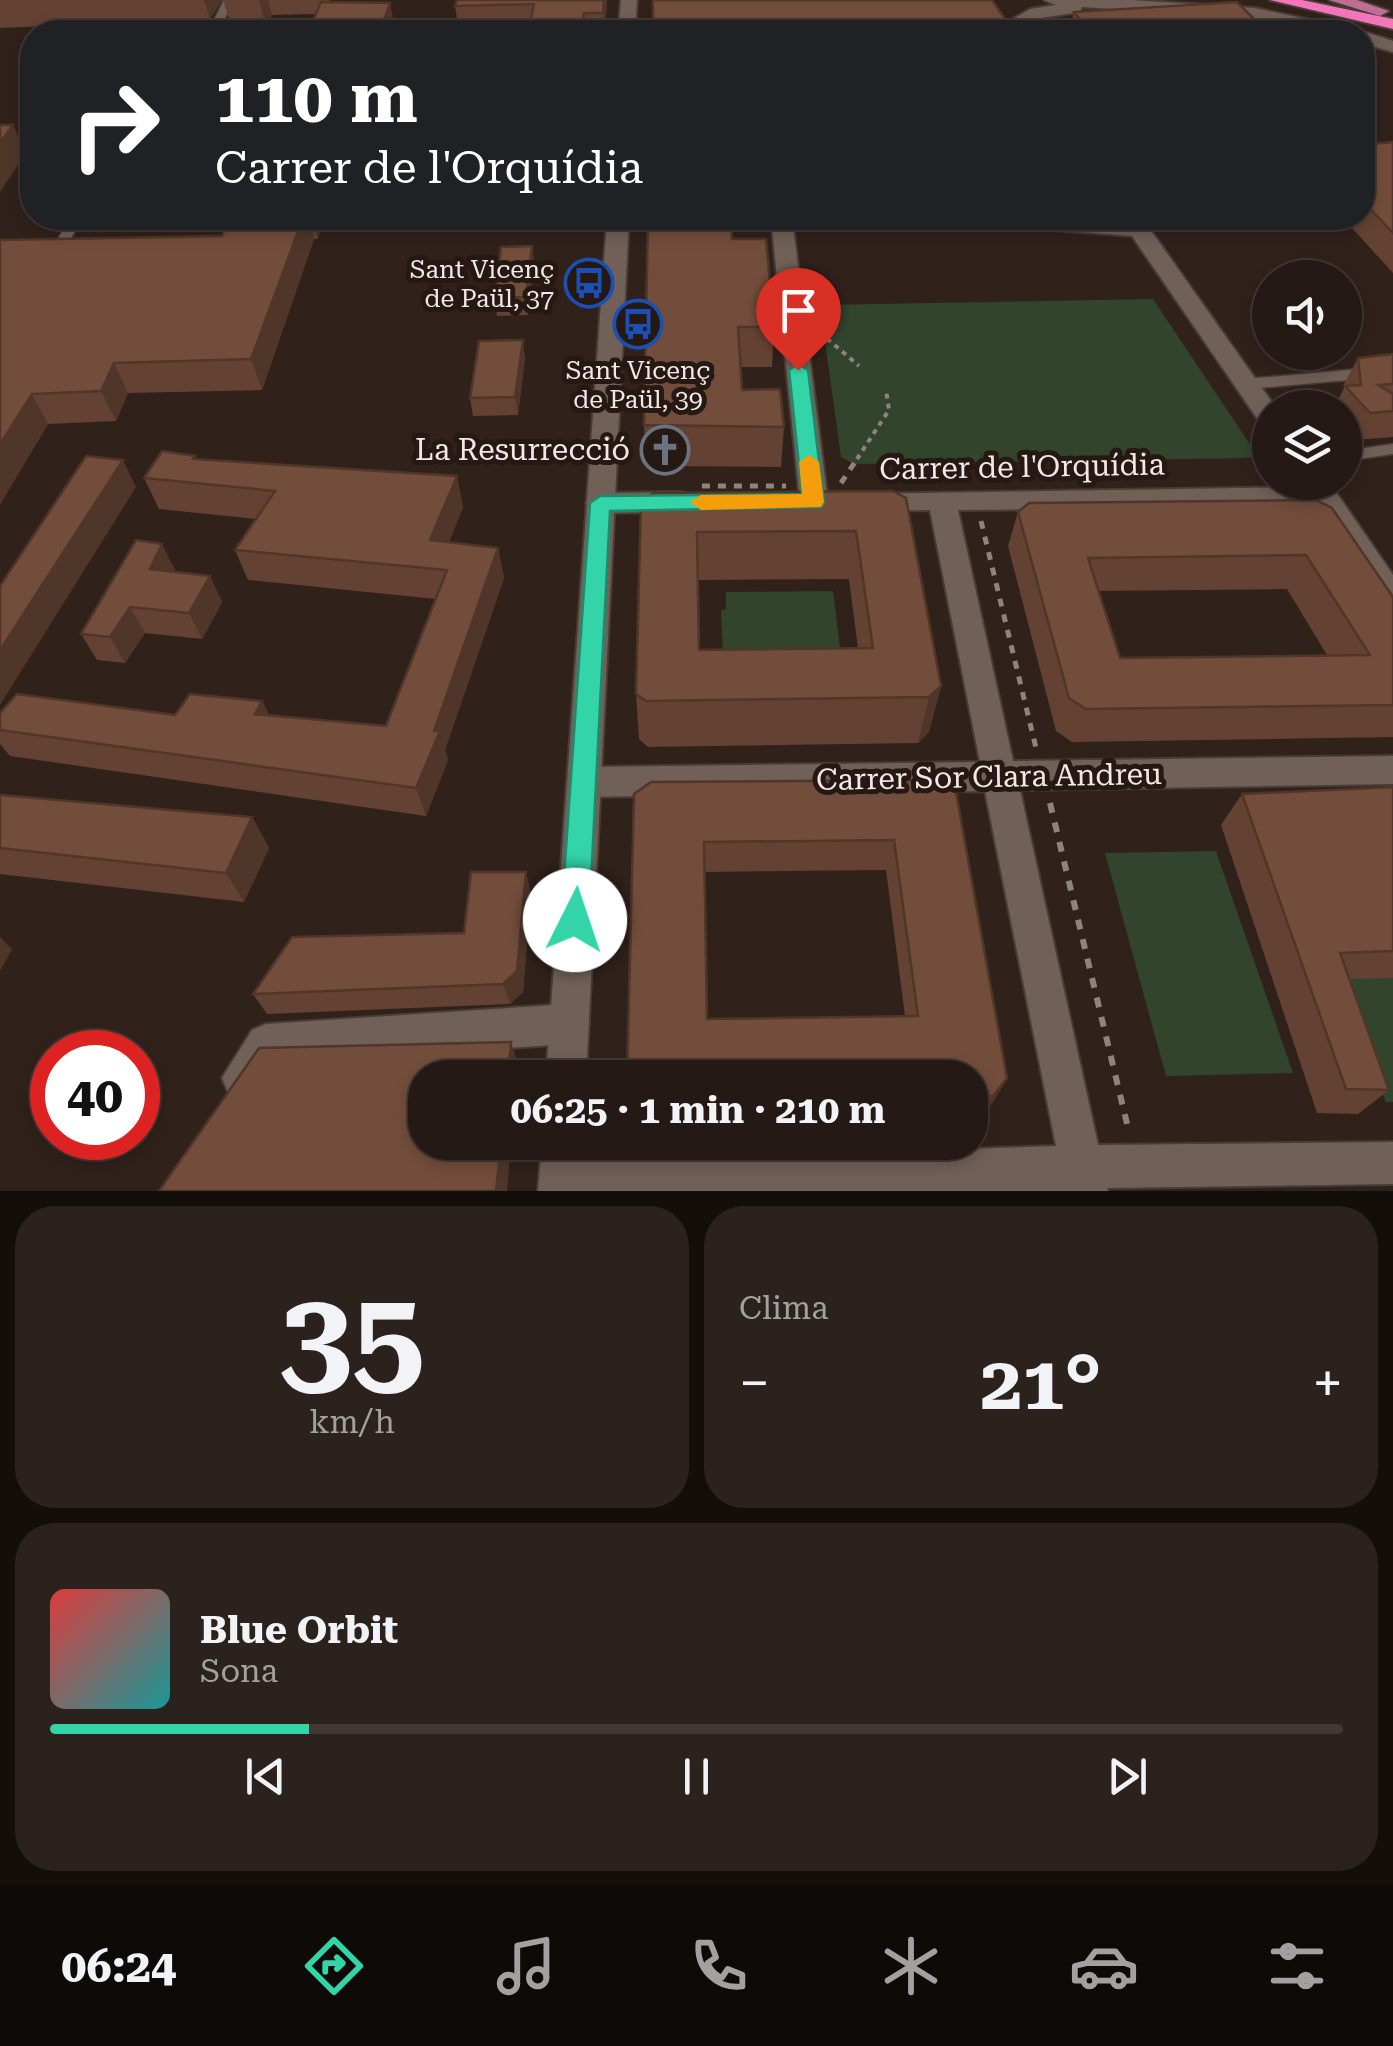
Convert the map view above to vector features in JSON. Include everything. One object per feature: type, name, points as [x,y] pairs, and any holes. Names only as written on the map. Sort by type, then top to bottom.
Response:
[{"type":"highway","points":[[1278,0],[1383,13]]},
{"type":"main road","points":[[1337,0],[1383,13]]},
{"type":"street","points":[[1052,0],[1255,13],[1288,20]]},
{"type":"street","points":[[1022,20],[1050,10],[1207,10]]},
{"type":"street","points":[[567,1060],[617,230]]},
{"type":"street","points":[[781,230],[810,471]]},
{"type":"street","points":[[1140,230],[1252,392]]},
{"type":"street","name":"Carrer de l'Orquídia","points":[[810,471],[804,502],[1252,492]]},
{"type":"street","points":[[600,503],[697,494]]},
{"type":"street","points":[[942,500],[1084,1179]]},
{"type":"street","points":[[1328,500],[1382,563],[1393,598]]},
{"type":"street","name":"Carrer Sor Clara Andreu","points":[[584,782],[1393,770]]},
{"type":"street","points":[[220,1108],[266,1044],[569,1024]]},
{"type":"street","points":[[561,1172],[1084,1179],[1137,1166],[1393,1163]]},
{"type":"lane","points":[[1120,20],[1154,8]]},
{"type":"lane","points":[[64,239],[69,230]]},
{"type":"lane","points":[[1246,384],[1393,371]]},
{"type":"lane","points":[[1362,454],[1393,450]]},
{"type":"path","points":[[794,337],[824,336],[859,366]]},
{"type":"path","points":[[839,486],[889,410],[886,390]]},
{"type":"path","points":[[697,494],[790,486],[796,471],[828,471],[839,486]]},
{"type":"path","points":[[839,486],[857,486]]},
{"type":"path","points":[[985,500],[988,514],[980,514],[1137,1166]]},
{"type":"green space","points":[[1153,299],[1252,447],[1252,455],[854,464],[841,457],[820,305]]},
{"type":"green space","points":[[833,591],[844,680],[724,682],[721,610],[726,609],[726,592]]},
{"type":"green space","points":[[1216,851],[1293,1073],[1166,1076],[1105,853]]},
{"type":"green space","points":[[1393,977],[1393,1102],[1386,1102],[1336,979]]},
{"type":"building","points":[[457,0],[604,0],[603,13],[584,13],[583,20],[531,20],[534,4],[455,6]]},
{"type":"building","points":[[653,0],[992,0],[1006,20],[653,20]]},
{"type":"building","points":[[321,2],[390,3],[384,20],[313,20]]},
{"type":"building","points":[[1237,2],[1255,20],[1080,20],[1074,12]]},
{"type":"building","points":[[0,125],[13,125],[0,143]]},
{"type":"building","points":[[1393,142],[1393,233],[1375,214],[1375,144]]},
{"type":"building","points":[[225,230],[299,230],[251,359],[114,363],[101,391],[32,394],[0,444],[0,240],[222,236]]},
{"type":"building","points":[[648,230],[732,230],[732,239],[766,239],[774,327],[738,327],[742,390],[780,389],[784,427],[644,425]]},
{"type":"building","points":[[532,246],[526,297],[495,298],[501,247]]},
{"type":"building","points":[[523,340],[515,397],[470,398],[479,341]]},
{"type":"building","points":[[1393,354],[1393,384],[1378,385],[1393,394],[1393,411],[1370,413],[1362,404],[1362,390],[1349,390],[1345,386],[1361,385],[1362,358]]},
{"type":"building","points":[[162,451],[195,456],[193,459],[457,476],[430,540],[498,548],[434,731],[440,731],[416,788],[0,730],[0,713],[17,694],[175,715],[190,694],[262,701],[255,714],[386,726],[447,570],[235,550],[275,491],[144,478]]},
{"type":"building","points":[[86,456],[123,460],[0,650],[0,586]]},
{"type":"building","points":[[893,491],[906,498],[941,686],[929,697],[646,701],[636,694],[641,502],[653,493]],"holes":[[[856,531],[873,648],[699,650],[697,532]]]},
{"type":"building","points":[[1316,500],[1332,508],[1393,597],[1393,705],[1086,709],[1069,698],[1018,512],[1029,503]],"holes":[[[1306,555],[1370,655],[1120,658],[1088,558]]]},
{"type":"building","points":[[136,540],[162,544],[150,569],[210,576],[189,613],[130,607],[110,637],[81,634]]},
{"type":"building","points":[[938,780],[956,792],[1007,1078],[993,1096],[988,1096],[988,1060],[627,1060],[634,794],[651,782]],"holes":[[[894,840],[918,1016],[707,1019],[704,842]]]},
{"type":"building","points":[[1393,787],[1393,951],[1340,953],[1389,1090],[1346,1089],[1242,794]]},
{"type":"building","points":[[0,795],[252,817],[226,873],[0,848]]},
{"type":"building","points":[[471,872],[526,872],[517,971],[503,984],[253,994],[292,937],[464,933]]},
{"type":"building","points":[[511,1042],[510,1060],[408,1060],[408,1160],[499,1160],[496,1191],[159,1191],[259,1048]]},
{"type":"slow traffic","points":[[701,502],[814,502],[809,462]]},
{"type":"place","name":"Sant Vicenç de Paül, 37","points":[[589,283]]},
{"type":"place","name":"Sant Vicenç de Paül, 39","points":[[638,324]]},
{"type":"place","name":"La Resurrecció","points":[[665,450]]},
{"type":"route","points":[[575,920],[600,503],[814,502],[798,370]]}]
